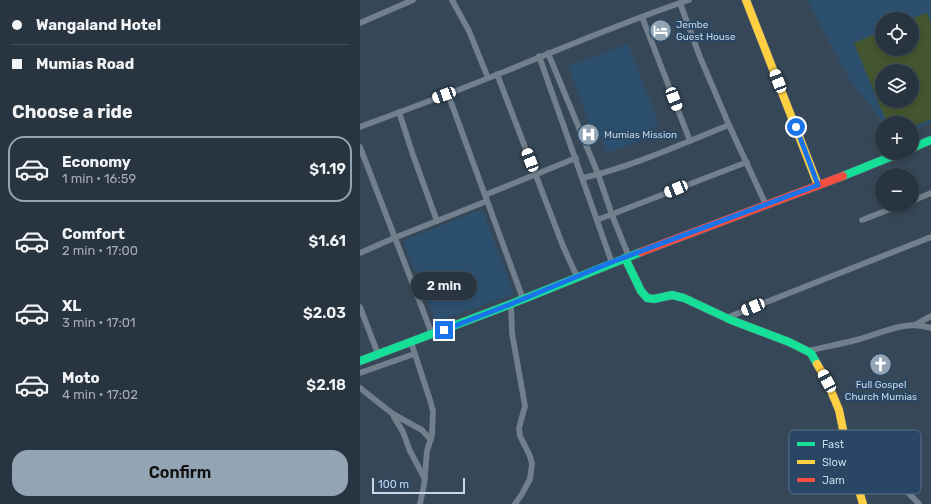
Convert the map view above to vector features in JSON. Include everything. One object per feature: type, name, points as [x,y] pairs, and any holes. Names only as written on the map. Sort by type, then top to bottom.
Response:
[{"type":"street","points":[[360,23],[413,0]]},
{"type":"street","points":[[452,0],[469,31],[488,78]]},
{"type":"street","points":[[360,127],[448,94],[539,56],[690,0]]},
{"type":"street","points":[[746,0],[818,185]]},
{"type":"street","points":[[680,3],[700,57],[729,125],[766,205]]},
{"type":"street","points":[[642,17],[690,141]]},
{"type":"street","points":[[548,53],[598,174],[627,257],[641,291],[647,298],[654,299],[672,295],[681,296],[726,318],[790,342],[808,351],[814,358],[831,391],[839,410],[843,430]]},
{"type":"street","points":[[539,56],[612,262]]},
{"type":"street","points":[[497,74],[563,246],[577,277]]},
{"type":"street","points":[[448,94],[523,298]]},
{"type":"street","points":[[399,112],[437,221]]},
{"type":"street","points":[[583,178],[647,158],[729,125]]},
{"type":"street","points":[[919,145],[931,140]]},
{"type":"street","points":[[360,147],[362,157],[432,334]]},
{"type":"street","points":[[360,254],[394,238],[437,221],[535,174],[576,158]]},
{"type":"street","points":[[360,361],[511,304],[612,262],[882,160]]},
{"type":"street","points":[[597,220],[747,162]]},
{"type":"street","points":[[919,198],[931,193]]},
{"type":"street","points":[[862,220],[883,212]]},
{"type":"street","points":[[726,318],[931,237]]},
{"type":"street","points":[[511,304],[512,333],[525,406],[519,428],[520,436],[530,456],[532,464],[530,479],[515,504]]},
{"type":"street","points":[[360,307],[378,354]]},
{"type":"street","points":[[915,325],[931,316]]},
{"type":"street","points":[[808,351],[856,340],[904,326],[915,325],[931,328]]},
{"type":"street","points":[[411,342],[433,411],[431,440],[426,455],[425,479],[420,504]]},
{"type":"street","points":[[360,373],[414,354]]},
{"type":"street","points":[[360,388],[392,414],[422,430],[431,440]]},
{"type":"street","points":[[392,414],[400,427],[410,452],[425,479]]},
{"type":"street","points":[[861,494],[864,504]]},
{"type":"street","points":[[909,494],[919,504]]},
{"type":"shaded area","points":[[807,0],[931,0],[931,123],[919,127],[919,116],[878,116],[851,82]]},
{"type":"shaded area","points":[[628,44],[659,124],[650,129],[647,138],[607,153],[595,123],[590,125],[568,66]]},
{"type":"shaded area","points":[[482,209],[514,294],[436,322],[403,241]]},
{"type":"green space","points":[[927,13],[931,24],[931,119],[919,124],[919,116],[884,116],[881,108],[919,108],[919,64],[875,64],[875,94],[854,43],[875,34],[875,56],[919,56],[919,16]]},
{"type":"traffic: fast","points":[[919,145],[931,140]]},
{"type":"traffic: fast","points":[[843,176],[883,160]]},
{"type":"traffic: fast","points":[[360,361],[511,304],[641,252]]},
{"type":"traffic: fast","points":[[625,258],[641,291],[647,298],[654,299],[672,295],[684,298],[731,320],[789,342],[811,353],[817,364]]},
{"type":"traffic: slow","points":[[746,0],[818,185]]},
{"type":"traffic: slow","points":[[817,364],[827,381],[839,410],[843,430]]},
{"type":"traffic: slow","points":[[860,494],[863,504]]},
{"type":"traffic: jam","points":[[641,252],[843,176]]},
{"type":"place","name":"Jembe Guest House","points":[[660,30]]},
{"type":"place","name":"Mumias Mission","points":[[589,134]]},
{"type":"place","name":"Full Gospel Church Mumias","points":[[881,364]]},
{"type":"route","points":[[444,330],[612,262],[629,257],[818,185],[796,127]]}]
